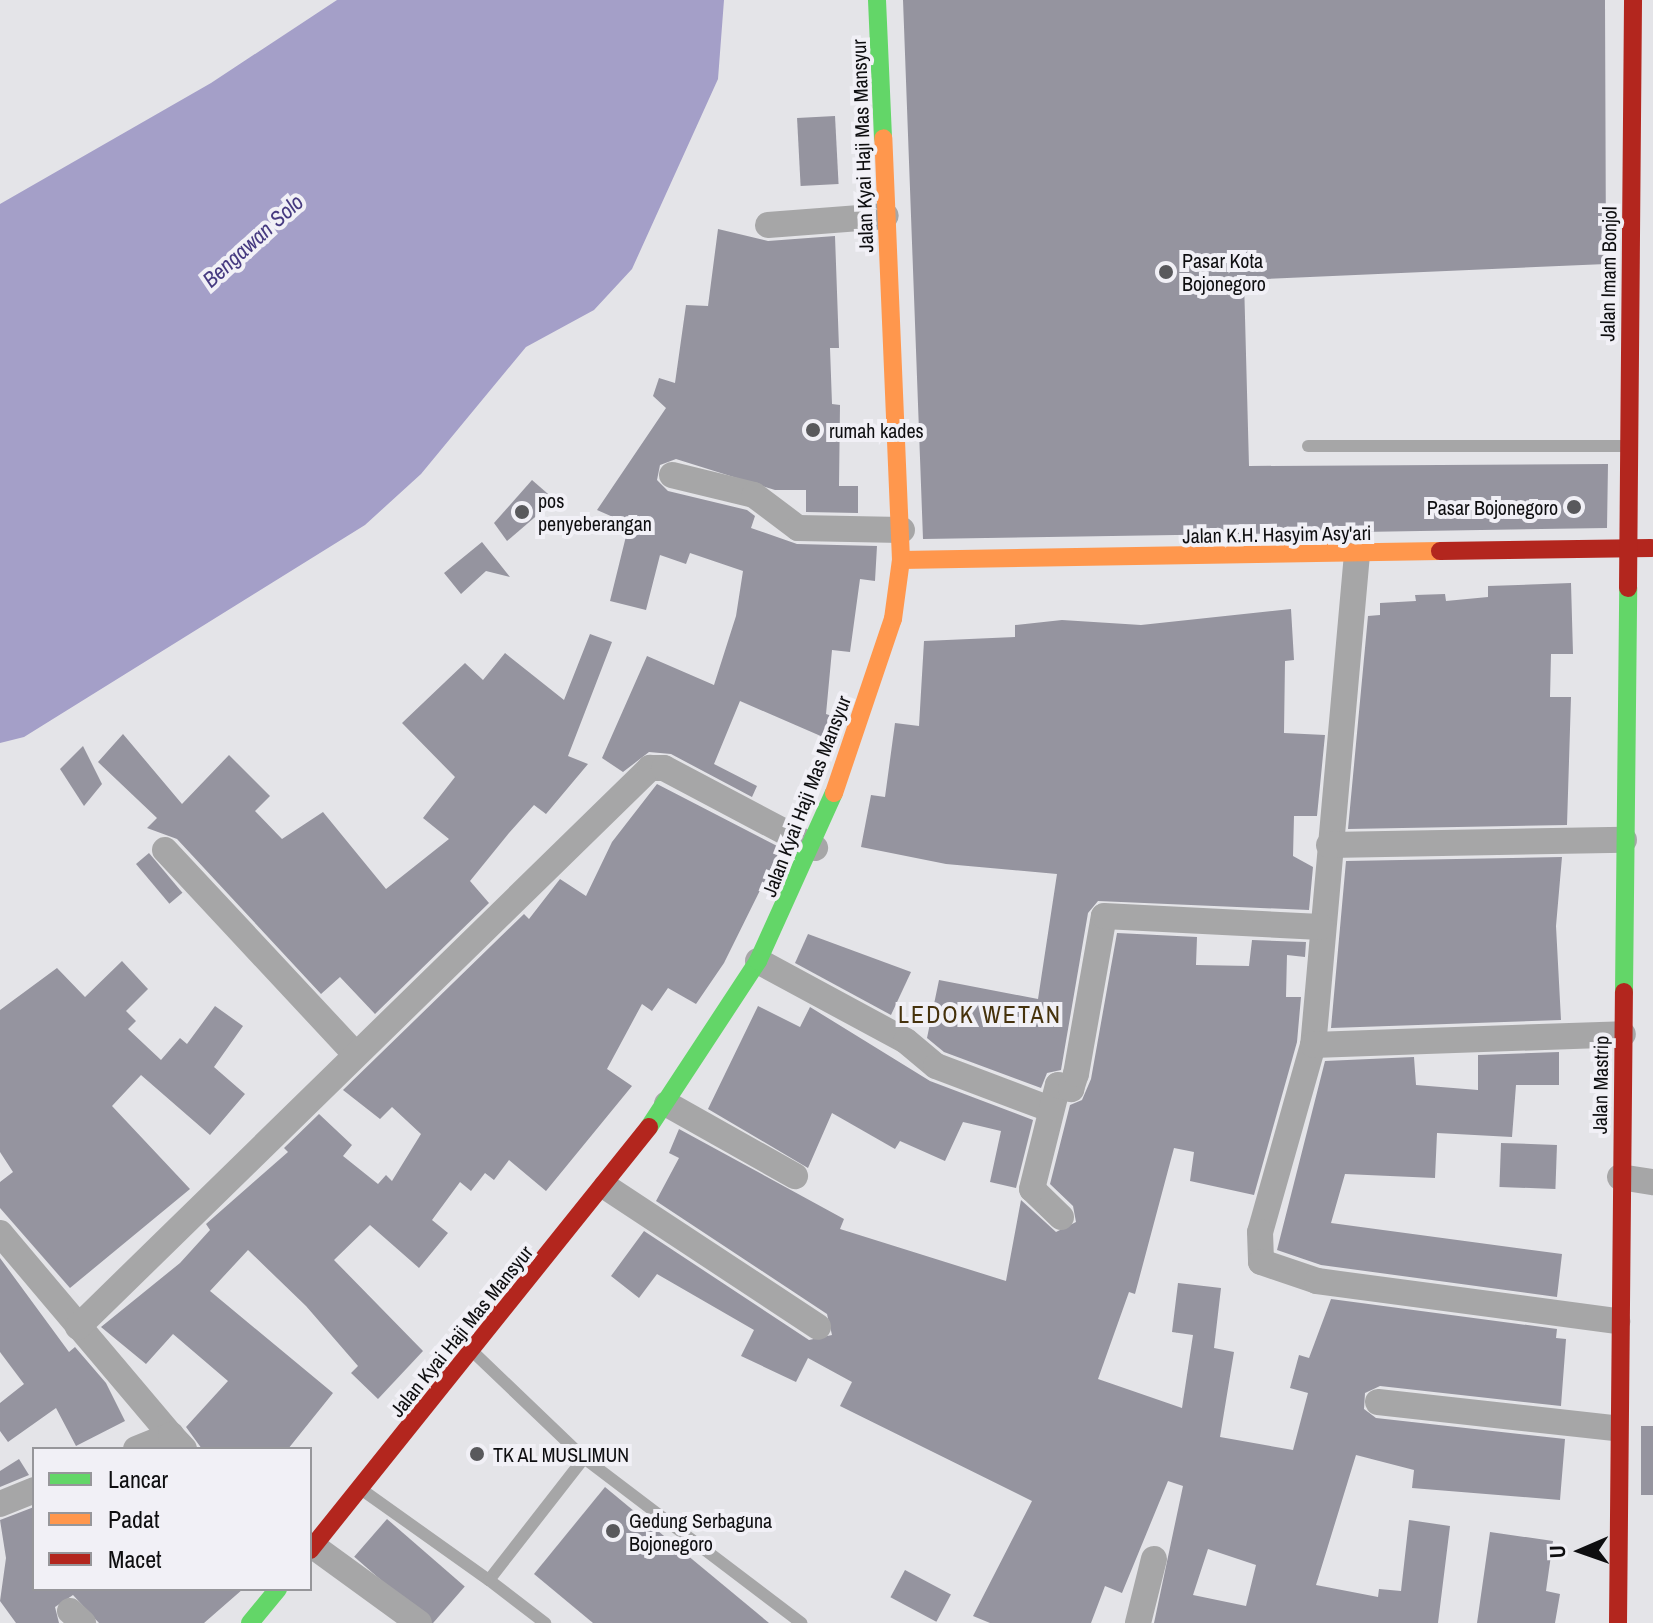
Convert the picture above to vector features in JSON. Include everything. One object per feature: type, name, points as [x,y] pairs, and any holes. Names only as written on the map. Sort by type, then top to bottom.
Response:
[{"type":"main road","name":"Jalan Kyai Haji Mas Mansyur","points":[[312,1548],[606,1187],[667,1104],[758,961],[815,848],[881,659],[901,560],[877,0]]},
{"type":"main road","name":"Jalan Imam Bonjol","points":[[1628,548],[1633,0]]},
{"type":"main road","name":"Jalan Mastrip","points":[[1618,1623],[1615,1428],[1628,548]]},
{"type":"main road","name":"Jalan K.H. Hasyim Asy'ari","points":[[901,560],[1653,548]]},
{"type":"main road","points":[[250,1623],[276,1591]]},
{"type":"street","points":[[768,225],[886,216]]},
{"type":"street","points":[[672,475],[754,495],[798,528],[902,530]]},
{"type":"street","points":[[1357,554],[1321,927],[1313,1045],[1260,1232],[1261,1262],[1317,1281],[1617,1321]]},
{"type":"street","points":[[78,1327],[354,1053],[650,768],[664,768],[815,848]]},
{"type":"street","points":[[1329,845],[1624,840]]},
{"type":"street","points":[[165,850],[354,1053]]},
{"type":"street","points":[[1061,1217],[1032,1189],[1058,1085],[1071,1089],[1076,1074],[1104,916],[1321,927]]},
{"type":"street","points":[[758,961],[906,1041],[936,1066],[1050,1109]]},
{"type":"street","points":[[1313,1045],[1623,1034]]},
{"type":"street","points":[[667,1104],[795,1176]]},
{"type":"street","points":[[1620,1177],[1653,1182]]},
{"type":"street","points":[[606,1187],[818,1327]]},
{"type":"street","points":[[0,1233],[178,1442]]},
{"type":"street","points":[[1378,1402],[1615,1428]]},
{"type":"street","points":[[148,1447],[178,1442]]},
{"type":"street","points":[[0,1504],[32,1491]]},
{"type":"street","points":[[312,1548],[419,1623]]},
{"type":"street","points":[[1138,1623],[1154,1559]]},
{"type":"lane","points":[[1308,446],[1627,446]]},
{"type":"lane","points":[[473,1352],[584,1458],[801,1623]]},
{"type":"lane","points":[[489,1580],[584,1458]]},
{"type":"lane","points":[[360,1488],[545,1623]]},
{"type":"water","name":"Bengawan Solo","points":[[337,0],[724,0],[718,79],[632,269],[594,310],[526,347],[421,474],[365,525],[24,737],[0,743],[0,204],[211,83]]},
{"type":"building","name":"Pasar Kota Bojonegoro","points":[[903,0],[1605,0],[1606,264],[1244,280],[1249,466],[1608,464],[1607,528],[923,539]]},
{"type":"building","points":[[835,116],[839,184],[801,186],[797,118]]},
{"type":"building","points":[[718,229],[768,241],[835,236],[839,348],[830,348],[832,404],[840,405],[839,486],[858,486],[858,513],[806,512],[806,490],[775,490],[676,459],[660,465],[657,480],[668,491],[747,510],[755,516],[751,528],[797,544],[877,546],[875,581],[860,579],[850,652],[832,650],[826,714],[832,716],[823,737],[740,701],[714,764],[757,786],[752,797],[671,754],[649,752],[623,772],[602,758],[647,656],[714,685],[736,616],[743,571],[690,553],[686,564],[660,555],[646,610],[610,601],[629,524],[597,510],[666,408],[653,396],[659,378],[675,383],[686,305],[708,306]]},
{"type":"building","name":"pos penyeberangan","points":[[532,480],[555,500],[507,541],[494,523]]},
{"type":"building","points":[[482,542],[510,577],[486,571],[461,594],[444,573]]},
{"type":"building","points":[[1571,583],[1573,654],[1551,654],[1550,697],[1571,697],[1567,825],[1348,829],[1368,616],[1380,615],[1380,603],[1416,601],[1415,595],[1445,594],[1446,601],[1488,597],[1488,586]]},
{"type":"building","points":[[1291,609],[1294,660],[1285,661],[1284,733],[1325,735],[1317,816],[1294,816],[1293,856],[1313,867],[1309,910],[1098,901],[1088,913],[1061,1070],[1047,1073],[1041,1088],[944,1052],[927,1038],[939,980],[1038,999],[1057,874],[946,864],[861,847],[871,795],[885,797],[895,723],[919,726],[924,641],[1015,637],[1015,625],[1062,620],[1141,625]]},
{"type":"building","points":[[590,634],[612,642],[568,756],[588,764],[546,814],[534,805],[509,833],[470,881],[489,903],[375,1014],[340,977],[321,994],[177,839],[147,828],[157,818],[98,762],[123,734],[182,804],[229,755],[270,796],[255,811],[282,839],[323,812],[386,889],[449,839],[423,818],[455,777],[402,723],[465,663],[483,680],[505,653],[564,700]]},
{"type":"building","points":[[83,746],[102,784],[84,806],[60,769]]},
{"type":"building","points":[[657,784],[781,848],[724,963],[696,1004],[668,988],[652,1011],[642,1004],[607,1069],[632,1086],[546,1191],[509,1160],[494,1180],[485,1173],[471,1191],[460,1182],[432,1220],[448,1233],[419,1268],[370,1225],[334,1260],[423,1351],[378,1399],[351,1373],[358,1366],[306,1306],[248,1250],[210,1291],[333,1393],[290,1447],[201,1447],[186,1427],[228,1381],[173,1334],[146,1364],[101,1327],[180,1263],[210,1230],[206,1224],[288,1152],[284,1148],[319,1114],[352,1145],[343,1156],[378,1184],[386,1175],[392,1181],[421,1134],[392,1107],[380,1119],[343,1090],[524,914],[529,919],[560,879],[586,896],[612,842]]},
{"type":"building","points":[[149,853],[182,893],[169,904],[136,864]]},
{"type":"building","points":[[1562,857],[1556,926],[1561,1020],[1331,1028],[1346,861]]},
{"type":"building","points":[[1117,933],[1197,937],[1196,965],[1249,966],[1252,940],[1306,942],[1305,957],[1287,955],[1286,997],[1301,997],[1297,1042],[1254,1195],[1190,1181],[1194,1152],[1174,1148],[1135,1294],[1129,1292],[1098,1379],[1182,1408],[1193,1335],[1172,1332],[1178,1283],[1221,1288],[1214,1348],[1234,1352],[1220,1437],[1293,1450],[1308,1393],[1290,1388],[1299,1355],[1309,1358],[1331,1299],[1557,1329],[1556,1338],[1566,1339],[1561,1406],[1380,1386],[1365,1393],[1364,1409],[1376,1418],[1565,1439],[1560,1500],[1412,1488],[1414,1470],[1356,1455],[1316,1585],[1378,1597],[1379,1589],[1401,1591],[1409,1520],[1450,1526],[1438,1623],[1154,1623],[1183,1486],[1168,1481],[1122,1593],[1105,1586],[1091,1623],[990,1623],[973,1616],[1032,1501],[840,1406],[852,1382],[808,1358],[796,1382],[741,1356],[754,1330],[657,1274],[639,1298],[611,1276],[644,1231],[809,1340],[832,1335],[827,1314],[656,1201],[679,1158],[669,1153],[679,1129],[844,1219],[840,1229],[1006,1281],[1021,1200],[1056,1232],[1076,1222],[1073,1206],[1050,1184],[1070,1105],[1082,1100],[1091,1079]],"holes":[[[1208,1549],[1256,1565],[1246,1606],[1193,1595]]]},
{"type":"building","points":[[808,934],[911,972],[891,1015],[795,963]]},
{"type":"building","points":[[122,961],[148,989],[126,1011],[136,1021],[128,1029],[161,1060],[180,1038],[187,1044],[215,1006],[243,1026],[214,1067],[245,1094],[210,1135],[141,1075],[112,1106],[190,1189],[70,1288],[0,1208],[0,1182],[13,1172],[0,1152],[0,1010],[57,968],[85,997]]},
{"type":"building","points":[[758,1006],[800,1027],[810,1007],[930,1081],[1033,1120],[1016,1188],[990,1182],[1001,1131],[963,1122],[945,1161],[900,1141],[895,1149],[832,1113],[808,1168],[708,1109]]},
{"type":"building","points":[[1559,1052],[1559,1085],[1516,1085],[1512,1137],[1437,1133],[1435,1178],[1345,1174],[1331,1223],[1562,1254],[1557,1297],[1321,1265],[1277,1250],[1325,1061],[1414,1057],[1416,1085],[1478,1090],[1478,1055]]},
{"type":"building","points":[[1501,1143],[1557,1145],[1555,1189],[1499,1187]]},
{"type":"building","points":[[0,1258],[69,1352],[75,1347],[106,1383],[125,1421],[76,1446],[56,1408],[8,1442],[0,1431],[0,1403],[24,1384],[0,1352]]},
{"type":"building","points":[[1641,1426],[1653,1426],[1653,1495],[1641,1495]]},
{"type":"building","points":[[19,1459],[29,1475],[0,1487],[0,1471]]},
{"type":"building","name":"Gedung Serbaguna Bojonegoro","points":[[605,1487],[769,1623],[593,1623],[534,1574]]},
{"type":"building","points":[[32,1508],[32,1591],[241,1591],[204,1623],[99,1623],[73,1595],[55,1607],[59,1623],[16,1623],[0,1601],[6,1558],[0,1520]]},
{"type":"building","points":[[387,1519],[465,1587],[430,1623],[354,1557]]},
{"type":"building","points":[[1490,1532],[1553,1541],[1546,1591],[1560,1594],[1555,1623],[1477,1623]]},
{"type":"building","points":[[905,1570],[951,1594],[936,1622],[890,1597]]},
{"type":"traffic: fast","points":[[877,0],[883,138]]},
{"type":"traffic: fast","points":[[1624,992],[1628,588]]},
{"type":"traffic: fast","points":[[649,1127],[758,961],[834,793]]},
{"type":"traffic: fast","points":[[250,1623],[276,1591]]},
{"type":"traffic: slow","points":[[834,793],[893,619],[901,560],[883,138]]},
{"type":"traffic: slow","points":[[901,560],[1440,551]]},
{"type":"traffic: jam","points":[[1628,588],[1633,0]]},
{"type":"traffic: jam","points":[[1440,551],[1651,548]]},
{"type":"traffic: jam","points":[[1618,1623],[1624,992]]},
{"type":"traffic: jam","points":[[312,1548],[649,1127]]},
{"type":"place","name":"Pasar Kota Bojonegoro","points":[[1166,272]]},
{"type":"place","name":"rumah kades","points":[[813,430]]},
{"type":"place","name":"Pasar Bojonegoro","points":[[1574,507]]},
{"type":"place","name":"pos penyeberangan","points":[[522,512]]},
{"type":"place","name":"TK AL MUSLIMUN","points":[[477,1454]]},
{"type":"place","name":"Gedung Serbaguna Bojonegoro","points":[[613,1531]]},
{"type":"district","name":"LEDOK WETAN","points":[[980,1015]]}]
